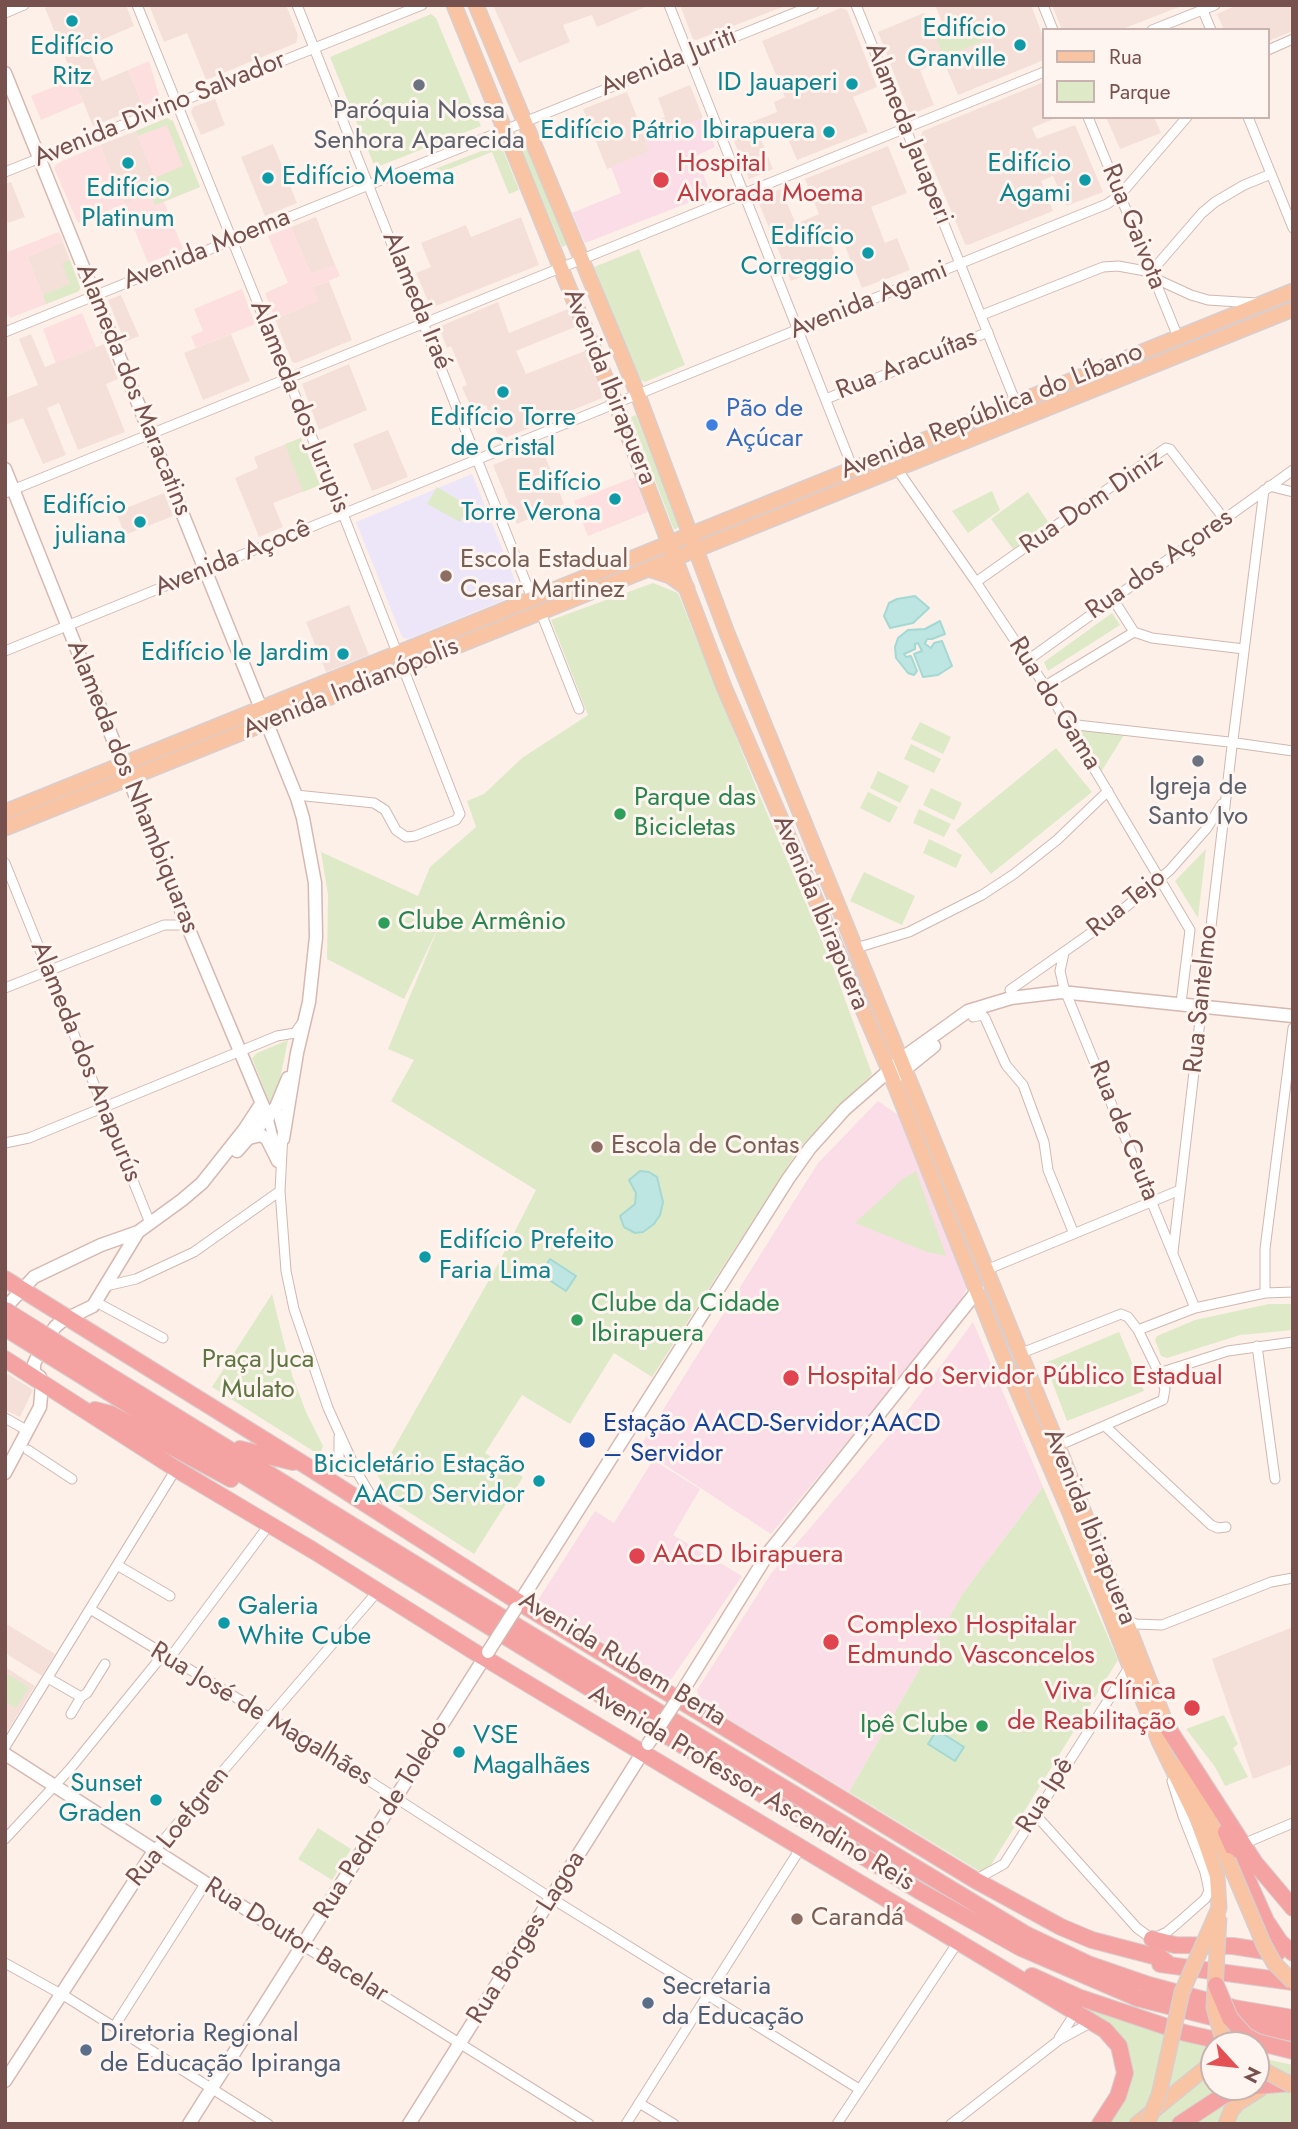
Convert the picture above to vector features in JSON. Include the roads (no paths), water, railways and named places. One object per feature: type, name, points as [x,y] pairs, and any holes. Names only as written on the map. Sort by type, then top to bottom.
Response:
[{"type":"highway","points":[[10,1284],[382,1514]]},
{"type":"highway","name":"Avenida Rubem Berta","points":[[5,1309],[112,1386],[359,1548],[921,1892],[1021,1948],[1138,1998],[1232,2015]]},
{"type":"highway","name":"Avenida Rubem Berta","points":[[5,1328],[222,1445],[1027,1935],[1088,1964],[1232,2015]]},
{"type":"highway","points":[[5,1359],[269,1525]]},
{"type":"highway","points":[[86,1411],[98,1411],[119,1419],[328,1535],[359,1548]]},
{"type":"highway","points":[[222,1445],[306,1465]]},
{"type":"highway","name":"Avenida Professor Ascendino Reis","points":[[382,1514],[518,1605],[975,1880],[1061,1927],[1092,1940],[1161,1958],[1170,1965],[1234,1973]]},
{"type":"highway","name":"Avenida Professor Ascendino Reis","points":[[269,1525],[646,1748],[800,1849],[980,1956],[989,1956],[1078,1997],[1200,2036]]},
{"type":"highway","points":[[1166,1725],[1255,1863],[1293,1908]]},
{"type":"highway","points":[[1213,1797],[1222,1824],[1266,1921],[1293,1955]]},
{"type":"highway","points":[[968,1899],[980,1898],[1077,1942],[1133,1959],[1170,1965]]},
{"type":"highway","points":[[1152,1939],[1175,1945],[1250,1948],[1293,1955]]},
{"type":"highway","points":[[980,1956],[1076,2012],[1113,2037],[1124,2063],[1121,2090],[1100,2124]]},
{"type":"highway","points":[[1234,1973],[1293,1982]]},
{"type":"highway","points":[[1234,1973],[1293,1974]]},
{"type":"highway","points":[[1216,1985],[1230,2018],[1247,2036],[1257,2042],[1293,2051]]},
{"type":"highway","points":[[1138,1998],[1154,2011],[1203,2031]]},
{"type":"highway","points":[[1232,2015],[1293,2018]]},
{"type":"highway","points":[[1232,2015],[1293,2034]]},
{"type":"highway","points":[[1270,2052],[1293,2058]]},
{"type":"highway","points":[[1270,2084],[1293,2084]]},
{"type":"highway","points":[[1180,2124],[1215,2101]]},
{"type":"main road","name":"Avenida Ibirapuera","points":[[454,5],[616,404],[724,687],[892,1078],[1006,1363],[1070,1513],[1159,1741],[1198,1821],[1221,1860]]},
{"type":"main road","name":"Avenida Ibirapuera","points":[[476,5],[638,395],[727,633],[1058,1446],[1221,1860]]},
{"type":"main road","name":"Avenida República do Líbano","points":[[691,533],[1293,291]]},
{"type":"main road","name":"Avenida República do Líbano","points":[[697,549],[1293,308]]},
{"type":"main road","points":[[827,496],[850,478],[853,469]]},
{"type":"main road","name":"Avenida Indianópolis","points":[[5,812],[691,533]]},
{"type":"main road","name":"Avenida Indianópolis","points":[[5,828],[697,549]]},
{"type":"main road","points":[[648,569],[670,576],[688,590]]},
{"type":"main road","points":[[876,1081],[892,1078]]},
{"type":"main road","points":[[978,1290],[988,1293],[999,1302]]},
{"type":"main road","points":[[1221,1860],[1214,2007],[1221,2031]]},
{"type":"main road","points":[[1221,1860],[1274,1963],[1293,1982]]},
{"type":"main road","points":[[1147,2124],[1159,2095],[1182,1992],[1219,1908]]},
{"type":"main road","points":[[1136,2124],[1200,2072]]},
{"type":"main road","points":[[1270,2073],[1293,2084]]},
{"type":"main road","points":[[1226,2124],[1231,2111],[1239,2101]]},
{"type":"street","points":[[5,13],[24,5]]},
{"type":"street","name":"Alameda dos Jurupis","points":[[137,5],[398,652],[460,809],[460,817],[415,836],[406,837],[396,830],[385,810],[374,803],[296,794]]},
{"type":"street","name":"Alameda Iraé","points":[[297,5],[532,598]]},
{"type":"street","name":"Avenida Divino Salvador","points":[[5,172],[422,5]]},
{"type":"street","points":[[669,5],[853,469]]},
{"type":"street","name":"Avenida Juriti","points":[[524,122],[814,5]]},
{"type":"street","name":"Alameda Jauaperi","points":[[856,5],[1022,418]]},
{"type":"street","points":[[1043,5],[1051,28]]},
{"type":"street","points":[[1157,28],[1215,5]]},
{"type":"street","points":[[1202,8],[1211,28]]},
{"type":"street","points":[[1270,49],[1293,39]]},
{"type":"street","name":"Alameda dos Maracatins","points":[[5,73],[8,91],[40,159],[261,708]]},
{"type":"street","points":[[9,491],[1042,73]]},
{"type":"street","name":"Rua Gaivota","points":[[1089,119],[1178,337]]},
{"type":"street","points":[[1120,195],[1185,119]]},
{"type":"street","points":[[1249,119],[1293,228]]},
{"type":"street","points":[[505,129],[524,122]]},
{"type":"street","name":"Avenida Moema","points":[[5,332],[505,129]]},
{"type":"street","points":[[1153,275],[1202,212],[1244,185],[1271,174]]},
{"type":"street","name":"Avenida Agami","points":[[616,404],[1103,206],[1120,195]]},
{"type":"street","points":[[982,315],[1103,267],[1118,266],[1153,275],[1191,295],[1208,300],[1262,303]]},
{"type":"street","name":"Rua Aracuítas","points":[[826,399],[988,332]]},
{"type":"street","name":"Avenida Açocê","points":[[5,651],[616,404]]},
{"type":"street","name":"Rua Dom Diniz","points":[[976,582],[1166,448],[1170,449],[1224,520]]},
{"type":"street","name":"Alameda dos Nhambiquaras","points":[[5,469],[9,491],[68,625],[261,1104],[272,1112],[281,1176]]},
{"type":"street","name":"Rua do Gama","points":[[897,469],[1045,686],[1190,930]]},
{"type":"street","name":"Rua dos Açores","points":[[1028,660],[1293,470]]},
{"type":"street","points":[[1266,488],[1293,492]]},
{"type":"street","name":"Rua Santelmo","points":[[1173,1252],[1225,799],[1266,488]]},
{"type":"street","points":[[1112,598],[1134,632],[1152,638],[1244,649]]},
{"type":"street","points":[[541,613],[579,709]]},
{"type":"street","points":[[1045,686],[1134,632]]},
{"type":"street","points":[[217,1165],[219,1168],[272,1112],[305,1018],[314,967],[317,909],[309,843],[296,794],[261,708]]},
{"type":"street","points":[[1068,724],[1293,751]]},
{"type":"street","points":[[856,948],[909,932],[982,895],[1057,840],[1108,791]]},
{"type":"street","name":"Rua Tejo","points":[[1011,994],[1115,916],[1160,878],[1189,851],[1225,799]]},
{"type":"street","name":"Alameda dos Anapurús","points":[[5,863],[150,1223]]},
{"type":"street","points":[[5,988],[164,925],[187,925]]},
{"type":"street","points":[[1181,1003],[1190,930],[1210,932]]},
{"type":"street","name":"Rua de Ceuta","points":[[1064,953],[1060,971],[1063,992],[1195,1308]]},
{"type":"street","points":[[892,1078],[902,1065],[1011,994],[1040,986],[1063,992],[1293,1016]]},
{"type":"street","points":[[980,1014],[1006,1065],[1023,1086],[1044,1142],[1048,1170],[1074,1234]]},
{"type":"street","points":[[1265,1293],[1265,1250],[1293,1028]]},
{"type":"street","points":[[5,1143],[29,1139],[277,1036],[297,1044]]},
{"type":"street","points":[[283,1139],[297,1044]]},
{"type":"street","points":[[518,1605],[788,1179],[827,1128],[876,1081]]},
{"type":"street","points":[[5,1309],[10,1284],[138,1232],[202,1184],[261,1104]]},
{"type":"street","name":"Avenida Professor Ascendino Reis","points":[[272,1112],[283,1139],[280,1191],[286,1271],[294,1309],[324,1396],[357,1472],[382,1514]]},
{"type":"street","points":[[249,1138],[261,1135],[267,1139],[278,1161]]},
{"type":"street","points":[[986,1270],[1180,1190]]},
{"type":"street","points":[[106,1286],[136,1279],[194,1252],[280,1191]]},
{"type":"street","points":[[5,1473],[40,1406],[42,1384],[40,1377],[34,1373],[34,1364],[46,1339],[55,1327],[68,1318],[90,1309],[138,1232]]},
{"type":"street","points":[[101,1245],[112,1257],[116,1269]]},
{"type":"street","points":[[677,1701],[769,1552],[978,1290]]},
{"type":"street","points":[[1138,1331],[1195,1308],[1265,1293],[1293,1292]]},
{"type":"street","points":[[96,1302],[163,1338]]},
{"type":"street","points":[[1019,1354],[1117,1314],[1128,1317],[1138,1331],[1159,1373],[1165,1389],[1163,1400],[1058,1446]]},
{"type":"street","points":[[1159,1373],[1228,1351],[1293,1342]]},
{"type":"street","points":[[1257,1346],[1275,1479]]},
{"type":"street","points":[[5,1418],[28,1431]]},
{"type":"street","name":"Avenida Professor Ascendino Reis","points":[[337,1425],[339,1458]]},
{"type":"street","points":[[1105,1426],[1210,1525],[1226,1527]]},
{"type":"street","points":[[28,1450],[72,1479]]},
{"type":"street","points":[[339,1458],[348,1471],[357,1472]]},
{"type":"street","points":[[306,1465],[325,1466],[339,1458],[353,1462]]},
{"type":"street","points":[[5,1747],[176,1469]]},
{"type":"street","points":[[5,1839],[56,1786],[157,1662],[175,1651],[269,1525]]},
{"type":"street","points":[[117,1565],[170,1596]]},
{"type":"street","points":[[1128,1621],[1162,1625],[1271,1582],[1293,1578]]},
{"type":"street","name":"Rua Loefgren","points":[[5,2081],[154,1851],[378,1591]]},
{"type":"street","name":"Rua Pedro de Toledo","points":[[189,2124],[518,1605]]},
{"type":"street","name":"Rua José de Magalhães","points":[[90,1609],[165,1657],[270,1717],[551,1898],[859,2089]]},
{"type":"street","points":[[71,1714],[105,1664]]},
{"type":"street","name":"Rua Ipê","points":[[975,1880],[1004,1864],[1130,1666]]},
{"type":"street","points":[[48,1678],[81,1697]]},
{"type":"street","name":"Rua Borges Lagoa","points":[[409,2124],[677,1701]]},
{"type":"street","points":[[1034,1813],[1137,1928],[1152,1939],[1167,1932],[1205,1899],[1209,1891],[1205,1872],[1183,1816],[1159,1741]]},
{"type":"street","name":"Rua Doutor Bacelar","points":[[5,1754],[205,1884],[589,2124]]},
{"type":"street","points":[[1243,1844],[1293,1823]]},
{"type":"street","points":[[626,2124],[800,1849]]},
{"type":"street","points":[[114,2027],[205,1884]]},
{"type":"street","points":[[837,2124],[958,1942]]},
{"type":"street","points":[[5,1963],[62,1994],[268,2124]]},
{"type":"street","points":[[1059,2040],[1076,2012]]},
{"type":"street","points":[[950,2124],[1059,2040],[1092,2022]]},
{"type":"street","points":[[639,2103],[674,2124]]},
{"type":"water","points":[[915,596],[929,608],[913,623],[890,628],[884,616],[889,603]]},
{"type":"water","points":[[940,621],[945,634],[927,639],[925,644],[931,648],[934,643],[942,641],[952,666],[938,675],[923,677],[914,654],[922,651],[918,643],[915,644],[915,649],[904,654],[906,657],[911,656],[917,671],[914,675],[908,673],[896,658],[898,638],[908,630],[925,629]]},
{"type":"water","points":[[640,1171],[657,1177],[663,1202],[660,1215],[654,1224],[643,1232],[635,1233],[624,1227],[620,1216],[635,1204],[636,1193],[629,1180]]},
{"type":"water","points":[[550,1259],[576,1276],[566,1291],[540,1274]]},
{"type":"water","points":[[937,1730],[964,1747],[955,1761],[928,1744]]},
{"type":"place","name":"Edifício Ritz","points":[[72,21]]},
{"type":"place","name":"Edifício Granville","points":[[1020,45]]},
{"type":"place","name":"ID Jauaperi","points":[[852,84]]},
{"type":"place","name":"Paróquia Nossa Senhora Aparecida","points":[[419,85]]},
{"type":"place","name":"Edifício Pátrio Ibirapuera","points":[[829,132]]},
{"type":"place","name":"Edifício Platinum","points":[[128,163]]},
{"type":"place","name":"Edifício Moema","points":[[268,178]]},
{"type":"place","name":"Hospital Alvorada Moema","points":[[661,180]]},
{"type":"place","name":"Edifício Agami","points":[[1085,180]]},
{"type":"place","name":"Edifício Correggio","points":[[868,253]]},
{"type":"place","name":"Edifício Torre de Cristal","points":[[503,392]]},
{"type":"place","name":"Pão de Açúcar","points":[[712,425]]},
{"type":"place","name":"Edifício Torre Verona","points":[[615,499]]},
{"type":"place","name":"Edifício juliana","points":[[140,522]]},
{"type":"place","name":"Escola Estadual Cesar Martinez","points":[[446,576]]},
{"type":"place","name":"Edifício le Jardim","points":[[343,654]]},
{"type":"place","name":"Igreja de Santo Ivo","points":[[1198,761]]},
{"type":"place","name":"Parque das Bicicletas","points":[[620,814]]},
{"type":"place","name":"Clube Armênio","points":[[384,923]]},
{"type":"place","name":"Escola de Contas","points":[[597,1147]]},
{"type":"place","name":"Edifício Prefeito Faria Lima","points":[[425,1257]]},
{"type":"place","name":"Clube da Cidade Ibirapuera","points":[[577,1320]]},
{"type":"place","name":"Hospital do Servidor Público Estadual","points":[[791,1378]]},
{"type":"place","name":"Estação AACD-Servidor;AACD – Servidor","points":[[587,1440]]},
{"type":"place","name":"Bicicletário Estação AACD Servidor","points":[[539,1481]]},
{"type":"place","name":"AACD Ibirapuera","points":[[637,1556]]},
{"type":"place","name":"Galeria White Cube","points":[[224,1623]]},
{"type":"place","name":"Complexo Hospitalar Edmundo Vasconcelos","points":[[831,1642]]},
{"type":"place","name":"Viva Clínica de Reabilitação","points":[[1192,1708]]},
{"type":"place","name":"Ipê Clube","points":[[982,1726]]},
{"type":"place","name":"VSE Magalhães","points":[[459,1752]]},
{"type":"place","name":"Sunset Graden","points":[[156,1800]]},
{"type":"place","name":"Carandá","points":[[797,1919]]},
{"type":"place","name":"Secretaria da Educação","points":[[648,2003]]},
{"type":"place","name":"Diretoria Regional de Educação Ipiranga","points":[[86,2050]]},
{"type":"park label","name":"Praça Juca Mulato","points":[[258,1376]]}]
